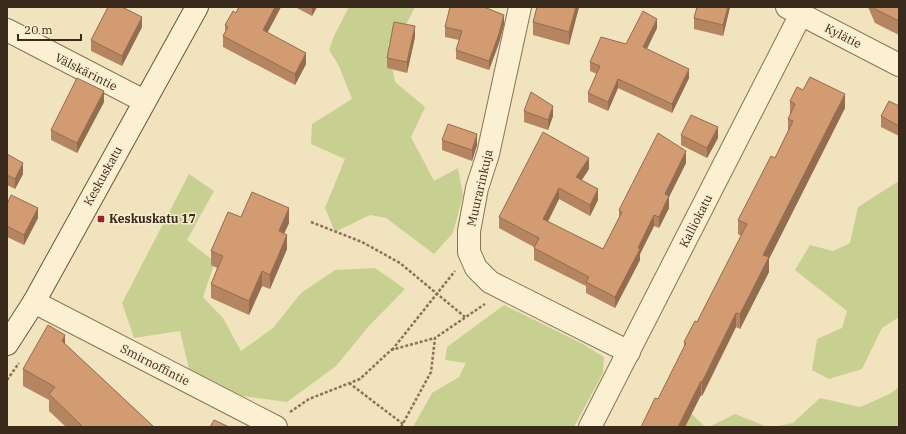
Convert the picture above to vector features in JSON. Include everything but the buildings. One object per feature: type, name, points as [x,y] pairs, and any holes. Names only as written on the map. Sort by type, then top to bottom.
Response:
[{"type":"street","name":"Keskuskatu","points":[[7,344],[34,302],[144,101],[198,7]]},
{"type":"street","name":"Muurarinkuja","points":[[520,7],[488,154],[477,188],[469,232],[469,252],[476,268],[490,282],[629,352]]},
{"type":"street","name":"Kylätie","points":[[794,11],[899,65]]},
{"type":"street","name":"Kalliokatu","points":[[590,427],[629,352],[794,11]]},
{"type":"street","name":"Välskärintie","points":[[7,30],[144,101]]},
{"type":"street","name":"Smirnoffintie","points":[[34,302],[274,426]]},
{"type":"path","points":[[311,222],[362,242],[400,263],[465,317]]},
{"type":"path","points":[[274,426],[309,399],[360,379],[391,350],[469,252]]},
{"type":"path","points":[[391,350],[435,338],[506,290]]},
{"type":"path","points":[[348,383],[402,425],[431,372],[435,338]]},
{"type":"green space","points":[[349,7],[415,7],[404,29],[388,44],[395,82],[425,107],[411,137],[434,181],[458,168],[463,195],[453,233],[434,254],[386,218],[370,215],[335,232],[325,208],[345,159],[311,144],[312,124],[352,99],[339,66],[329,50],[334,36]]},
{"type":"green space","points":[[189,174],[214,191],[187,240],[215,262],[203,297],[223,318],[241,351],[273,328],[301,293],[335,270],[375,268],[405,289],[369,326],[336,366],[287,402],[242,396],[189,369],[180,331],[134,338],[122,303]]},
{"type":"green space","points":[[899,181],[899,317],[882,328],[862,369],[829,379],[812,370],[817,339],[842,328],[847,311],[795,270],[810,245],[833,251],[850,243],[858,207]]},
{"type":"green space","points":[[504,305],[581,343],[604,357],[603,373],[574,427],[413,427],[432,393],[459,377],[466,363],[445,360],[447,347]]},
{"type":"green space","points":[[899,387],[899,427],[773,427],[793,423],[820,398],[860,407],[890,394]]},
{"type":"green space","points":[[669,400],[691,413],[705,427],[681,427],[651,406]]},
{"type":"green space","points":[[735,414],[768,427],[709,427]]},
{"type":"place","name":"Keskuskatu 17","points":[[101,219]]}]
